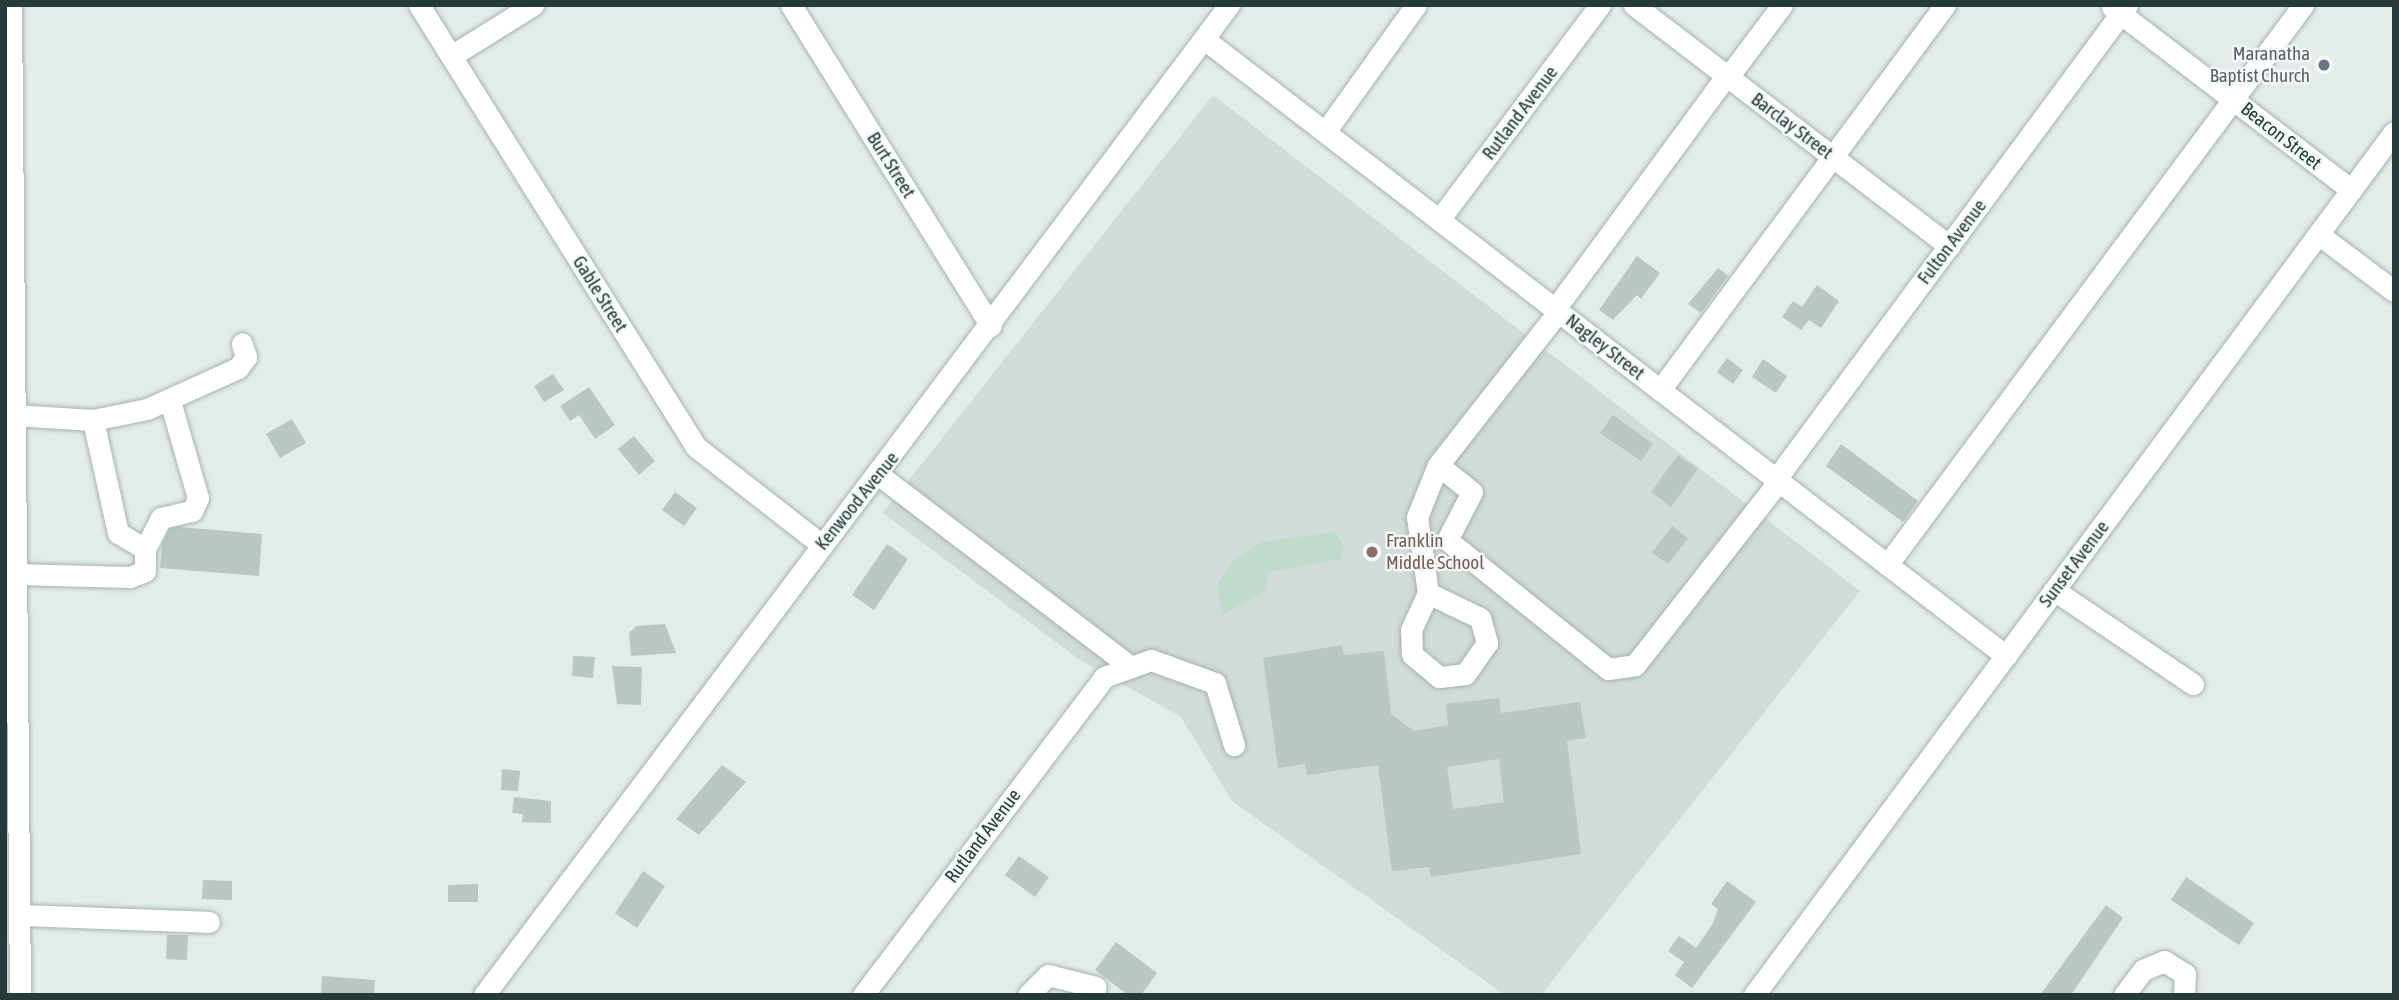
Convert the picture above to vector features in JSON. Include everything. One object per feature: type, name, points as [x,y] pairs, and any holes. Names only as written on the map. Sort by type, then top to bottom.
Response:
[{"type":"street","points":[[11,5],[13,415],[10,477],[15,574],[11,754],[14,909],[20,995]]},
{"type":"street","name":"Gable Street","points":[[419,5],[696,447],[822,545]]},
{"type":"street","points":[[451,56],[533,5]]},
{"type":"street","name":"Burt Street","points":[[791,5],[991,326]]},
{"type":"street","name":"Kenwood Avenue","points":[[484,995],[822,545],[879,475],[1229,5]]},
{"type":"street","points":[[1325,132],[1416,5]]},
{"type":"street","name":"Rutland Avenue","points":[[1439,220],[1600,5]]},
{"type":"street","name":"Barclay Street","points":[[1634,5],[1949,246]]},
{"type":"street","points":[[1428,593],[1417,517],[1438,465],[1557,310],[1727,76],[1782,5]]},
{"type":"street","points":[[1660,390],[1830,155],[1945,5]]},
{"type":"street","points":[[1887,565],[2303,5]]},
{"type":"street","name":"Beacon Street","points":[[2119,8],[2351,190]]},
{"type":"street","name":"Fulton Avenue","points":[[1438,465],[1472,492],[1447,540],[1608,669],[1635,665],[1660,637],[1778,480],[2119,8]]},
{"type":"street","name":"Nagley Street","points":[[1204,39],[2006,656]]},
{"type":"street","name":"Sunset Avenue","points":[[1754,995],[2394,132]]},
{"type":"street","points":[[2318,234],[2394,291]]},
{"type":"street","points":[[13,415],[93,420],[170,401],[238,368],[246,357],[242,344]]},
{"type":"street","points":[[15,574],[131,577],[145,571],[145,549],[162,518],[191,511],[198,498],[170,401]]},
{"type":"street","points":[[93,420],[118,533],[145,549]]},
{"type":"street","points":[[879,475],[1131,667],[1151,660],[1214,683],[1234,745]]},
{"type":"street","points":[[2054,590],[2193,684]]},
{"type":"street","name":"Rutland Avenue","points":[[863,995],[1104,677],[1131,667]]},
{"type":"street","points":[[14,909],[209,922]]},
{"type":"street","points":[[2124,995],[2143,970],[2164,961],[2185,974],[2185,995]]},
{"type":"street","points":[[1028,995],[1048,975],[1096,987]]},
{"type":"shaded area","name":"Franklin Middle School","points":[[1213,95],[1860,591],[1541,995],[1505,995],[1232,801],[1181,717],[1080,660],[883,513]]},
{"type":"green space","points":[[1334,532],[1344,545],[1340,559],[1268,572],[1264,592],[1222,615],[1217,586],[1231,563],[1262,542]]},
{"type":"building","points":[[1637,256],[1660,273],[1641,299],[1637,295],[1613,320],[1599,310]]},
{"type":"building","points":[[1718,268],[1728,276],[1701,313],[1688,304]]},
{"type":"building","points":[[1817,285],[1839,301],[1821,328],[1809,320],[1801,330],[1782,317],[1793,301],[1802,307]]},
{"type":"building","points":[[1727,358],[1743,370],[1733,384],[1717,372]]},
{"type":"building","points":[[1763,359],[1787,376],[1776,393],[1752,377]]},
{"type":"building","points":[[553,374],[564,390],[544,402],[534,386]]},
{"type":"building","points":[[589,387],[615,425],[595,439],[579,415],[570,421],[560,406]]},
{"type":"building","points":[[1613,415],[1653,444],[1641,461],[1600,433]]},
{"type":"building","points":[[292,419],[306,443],[280,458],[266,434]]},
{"type":"building","points":[[634,436],[655,461],[639,475],[618,449]]},
{"type":"building","points":[[1841,444],[1918,501],[1903,522],[1826,466]]},
{"type":"building","points":[[1678,455],[1698,469],[1671,507],[1651,492]]},
{"type":"building","points":[[675,492],[697,508],[684,526],[662,510]]},
{"type":"building","points":[[1672,526],[1688,538],[1668,564],[1652,553]]},
{"type":"building","points":[[179,527],[262,534],[259,576],[160,568],[162,544],[170,529]]},
{"type":"building","points":[[887,544],[908,559],[874,610],[852,595]]},
{"type":"building","points":[[665,624],[676,653],[631,656],[629,633],[636,626]]},
{"type":"building","points":[[1342,645],[1344,655],[1384,651],[1391,714],[1414,731],[1448,725],[1446,704],[1499,698],[1501,713],[1580,702],[1586,738],[1567,741],[1581,854],[1431,877],[1429,867],[1392,871],[1378,765],[1307,775],[1305,764],[1278,768],[1263,658]],"holes":[[[1499,759],[1504,802],[1453,809],[1447,767]]]},
{"type":"building","points":[[573,656],[595,657],[593,678],[572,676]]},
{"type":"building","points":[[612,666],[642,667],[641,705],[617,704]]},
{"type":"building","points":[[722,765],[746,782],[699,835],[676,819]]},
{"type":"building","points":[[502,769],[520,771],[518,791],[501,790]]},
{"type":"building","points":[[514,797],[551,801],[551,823],[522,822],[523,814],[512,813]]},
{"type":"building","points":[[1019,856],[1049,877],[1035,897],[1005,875]]},
{"type":"building","points":[[643,871],[665,886],[637,928],[615,913]]},
{"type":"building","points":[[2186,877],[2254,923],[2239,945],[2171,900]]},
{"type":"building","points":[[203,880],[232,881],[232,900],[202,899]]},
{"type":"building","points":[[1727,881],[1756,902],[1692,988],[1675,975],[1684,962],[1668,951],[1679,936],[1696,948],[1712,925],[1718,909],[1711,904]]},
{"type":"building","points":[[478,884],[478,902],[448,902],[448,885]]},
{"type":"building","points":[[2106,905],[2123,918],[2071,995],[2040,995]]},
{"type":"building","points":[[167,935],[188,935],[187,960],[166,959]]},
{"type":"building","points":[[1116,942],[1157,973],[1141,995],[1128,995],[1095,970]]},
{"type":"building","points":[[322,976],[375,980],[374,995],[321,994]]},
{"type":"place","name":"Maranatha Baptist Church","points":[[2324,65]]},
{"type":"place","name":"Franklin Middle School","points":[[1372,552]]}]
